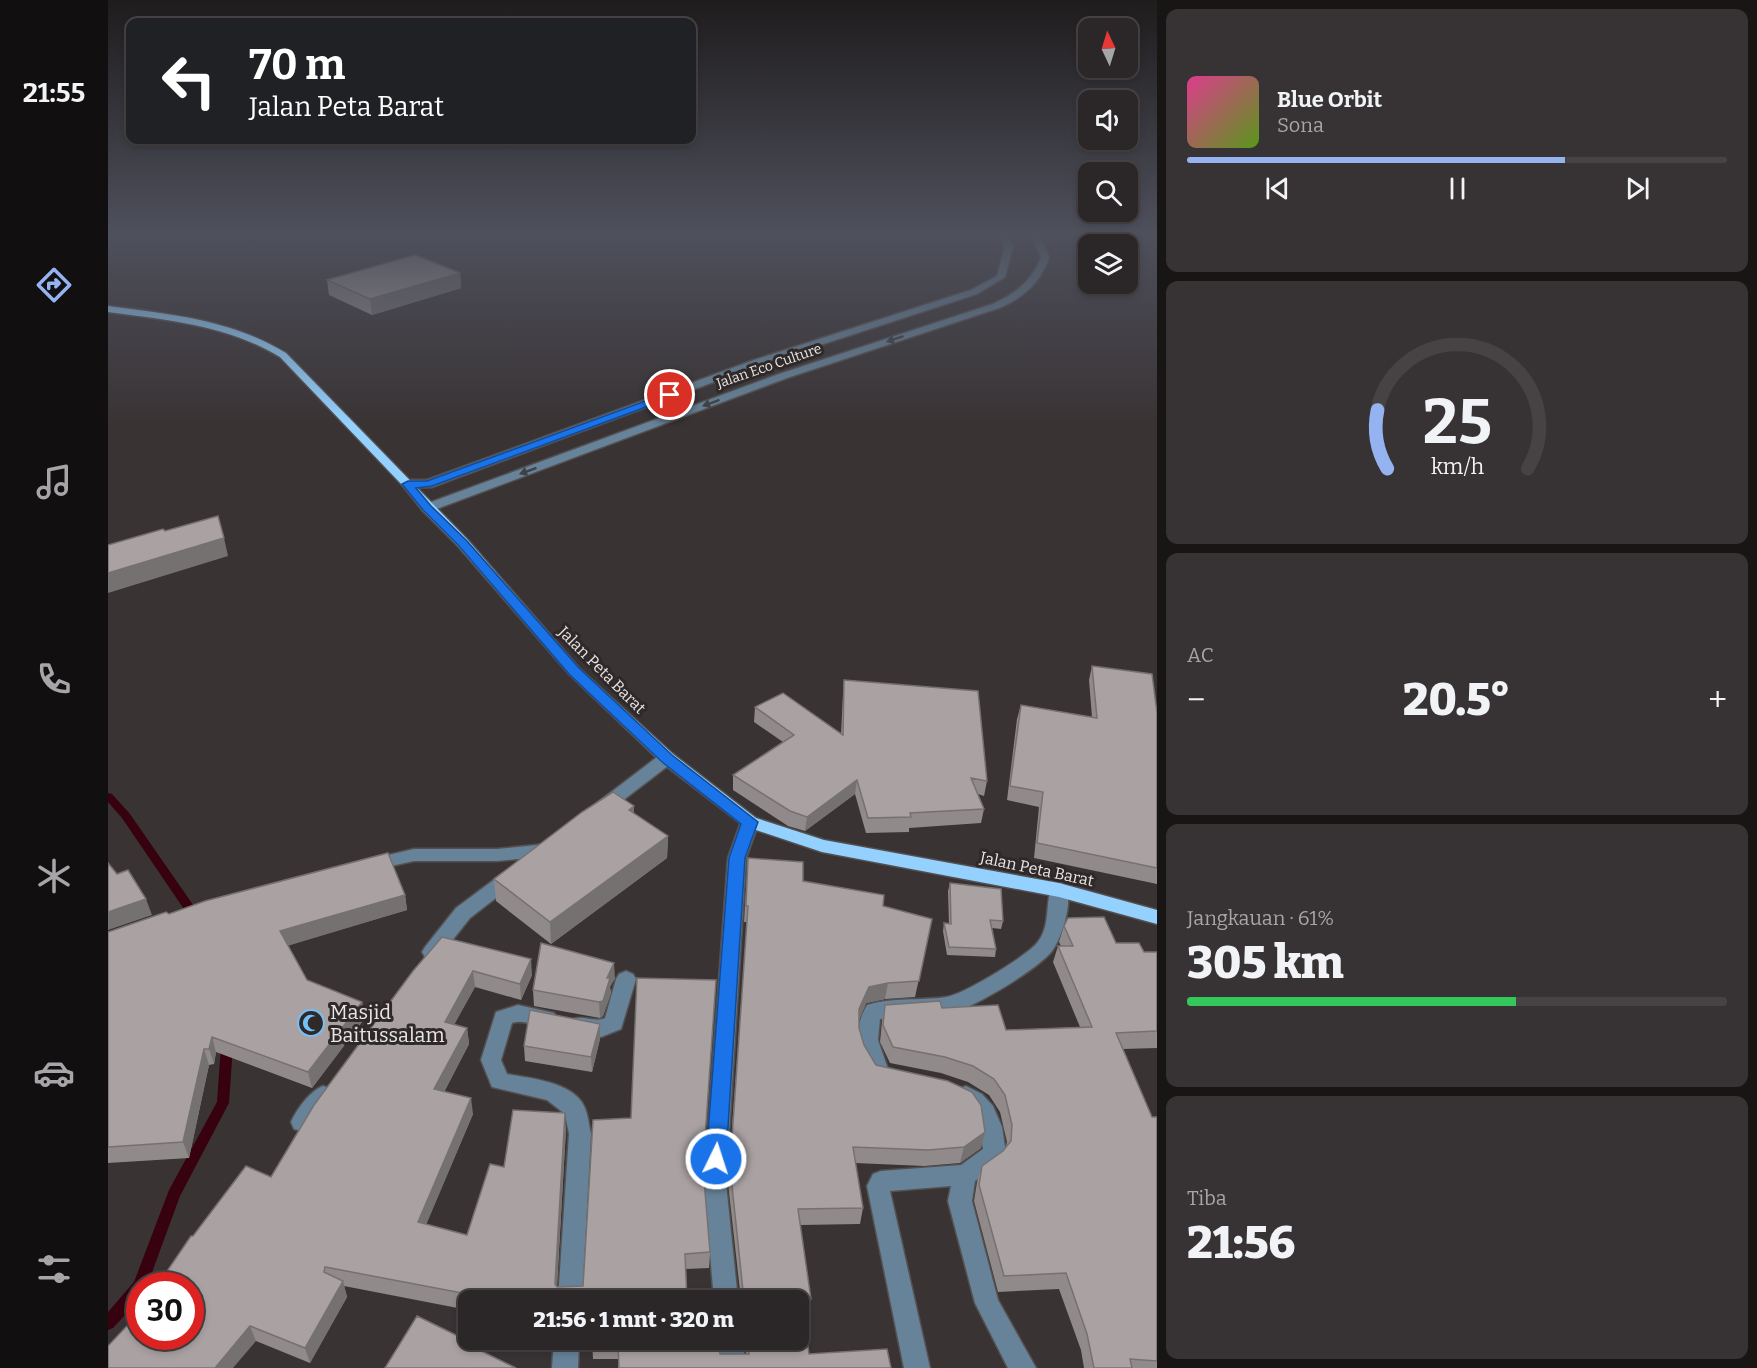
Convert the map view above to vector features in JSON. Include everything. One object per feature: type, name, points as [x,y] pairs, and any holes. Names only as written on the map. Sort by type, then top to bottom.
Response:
[{"type":"main road","name":"Jalan Peta Barat","points":[[108,309],[234,330],[270,346],[283,355],[463,543],[574,671],[667,758],[750,822],[822,846],[1059,890],[1157,917]]},
{"type":"street","name":"Jalan Eco Culture","points":[[408,484],[428,484],[758,363],[960,297]]},
{"type":"street","name":"Jalan Eco Culture","points":[[427,508],[783,376],[985,311],[1015,297]]},
{"type":"street","points":[[951,300],[985,311]]},
{"type":"street","points":[[592,815],[667,758]]},
{"type":"street","points":[[725,1290],[715,1183],[737,858],[750,822]]},
{"type":"street","points":[[421,964],[463,913],[564,836]]},
{"type":"street","points":[[353,868],[414,855],[497,855],[546,850]]},
{"type":"street","points":[[892,1075],[881,1073],[869,1053],[866,1022],[874,1011],[952,1005],[1006,977],[1045,948],[1058,916],[1059,890]]},
{"type":"street","points":[[571,1290],[580,1134],[575,1109],[553,1092],[499,1081],[491,1060],[503,1018],[518,1013],[601,1029],[614,1023],[626,979]]},
{"type":"street","points":[[302,1122],[336,1078]]},
{"type":"street","points":[[917,1368],[878,1186],[881,1181],[966,1175],[995,1153],[992,1129],[980,1103],[950,1087]]},
{"type":"street","points":[[966,1175],[960,1201],[987,1303],[1009,1347],[1023,1368]]},
{"type":"street","points":[[565,1368],[566,1350]]},
{"type":"street","points":[[731,1350],[733,1368]]},
{"type":"building","points":[[218,516],[224,538],[108,573],[108,545]]},
{"type":"building","points":[[1092,666],[1152,674],[1157,713],[1157,868],[1037,843],[1043,792],[1010,786],[1021,705],[1097,718]]},
{"type":"building","points":[[844,680],[978,691],[987,781],[971,778],[984,809],[910,813],[911,817],[868,818],[857,780],[807,817],[790,811],[733,775],[794,735],[755,707],[783,693],[843,735]]},
{"type":"building","points":[[613,792],[634,806],[629,810],[668,836],[550,922],[494,879],[582,812]]},
{"type":"building","points":[[388,853],[405,895],[280,931],[307,980],[362,1002],[308,1072],[212,1037],[209,1049],[204,1049],[183,1142],[108,1147],[108,932],[166,912],[169,914],[205,901]]},
{"type":"building","points":[[748,858],[803,862],[803,881],[884,895],[883,906],[932,919],[919,981],[869,987],[859,1009],[859,1028],[864,1045],[876,1065],[948,1081],[972,1092],[981,1105],[985,1132],[964,1147],[928,1150],[853,1147],[863,1208],[798,1209],[811,1299],[809,1299],[809,1290],[743,1290],[730,1167],[748,906],[746,906]]},
{"type":"building","points":[[108,863],[117,874],[128,870],[146,899],[108,912]]},
{"type":"building","points":[[950,883],[1001,889],[1003,921],[990,920],[996,949],[949,947],[944,923],[951,924]]},
{"type":"building","points":[[1104,917],[1116,943],[1139,943],[1144,952],[1157,952],[1157,1031],[1116,1033],[1152,1117],[1157,1117],[1157,1361],[1130,1359],[1132,1368],[1094,1368],[1087,1334],[1066,1273],[1004,1276],[979,1185],[982,1166],[1003,1151],[1011,1141],[1012,1125],[1005,1095],[994,1079],[973,1066],[945,1057],[893,1047],[883,1025],[885,1005],[940,1001],[942,1008],[998,1005],[1006,1030],[1092,1027],[1058,946],[1073,946],[1064,926],[1068,918]]},
{"type":"building","points":[[442,937],[531,959],[520,984],[473,971],[445,1022],[467,1028],[434,1089],[471,1098],[418,1222],[467,1235],[490,1164],[504,1167],[513,1110],[565,1113],[555,1284],[557,1287],[583,1286],[593,1120],[631,1118],[637,978],[716,980],[703,1167],[710,1252],[685,1254],[687,1290],[458,1290],[458,1292],[325,1267],[324,1272],[343,1281],[305,1348],[250,1326],[215,1368],[108,1368],[108,1346],[126,1327],[126,1350],[204,1350],[204,1272],[167,1272],[191,1236],[246,1166],[271,1177],[314,1105],[413,971]]},
{"type":"building","points":[[541,943],[614,963],[607,978],[610,978],[603,1001],[533,990]]},
{"type":"building","points":[[530,1010],[600,1024],[591,1057],[524,1046]]},
{"type":"building","points":[[417,1316],[458,1336],[458,1350],[479,1350],[516,1368],[385,1368]]},
{"type":"building","points":[[887,1349],[891,1368],[619,1368],[618,1350],[719,1350],[720,1354],[749,1354],[749,1350],[808,1350],[809,1354]]},
{"type":"waterway","points":[[108,796],[126,816],[194,915]]},
{"type":"waterway","points":[[108,1323],[140,1286],[174,1194],[223,1103],[227,1046]]},
{"type":"place","name":"Masjid Baitussalam","points":[[311,1023]]},
{"type":"route","points":[[670,395],[428,484],[408,484],[427,508],[463,543],[574,671],[667,758],[750,822],[737,858],[716,1159]]}]
